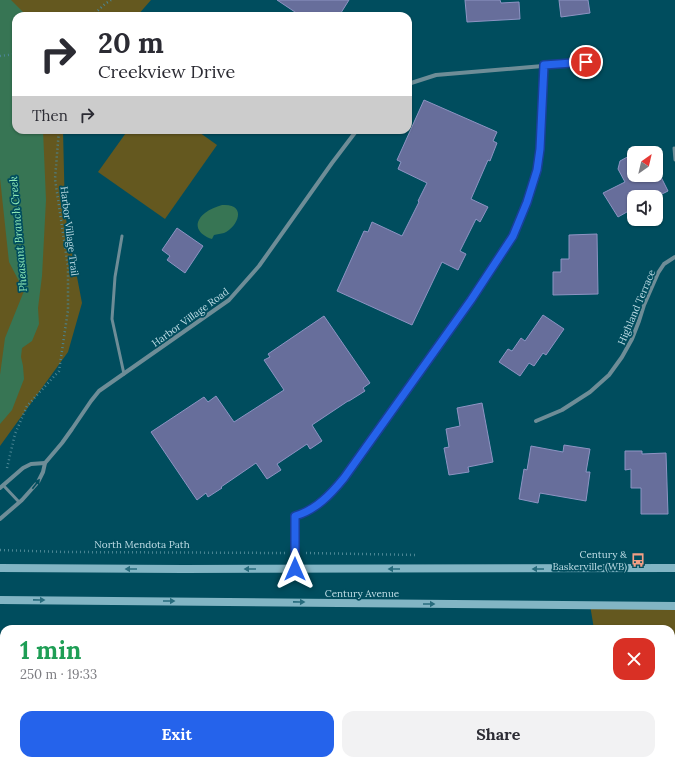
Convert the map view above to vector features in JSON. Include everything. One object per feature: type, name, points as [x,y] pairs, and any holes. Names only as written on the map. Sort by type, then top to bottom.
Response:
[{"type":"main road","points":[[0,568],[675,568]]},
{"type":"main road","name":"Century Avenue","points":[[0,600],[675,606]]},
{"type":"street","points":[[412,83],[436,75],[601,61]]},
{"type":"street","points":[[295,569],[295,516],[317,505],[334,490],[344,478],[471,300],[513,236],[527,202],[537,170],[540,149],[544,65]]},
{"type":"street","name":"Harbor Village Road","points":[[0,519],[38,482],[43,472],[45,463],[62,443],[90,401],[99,391],[229,300],[259,266],[332,163],[355,134]]},
{"type":"street","name":"Highland Terrace","points":[[536,420],[562,410],[590,392],[609,375],[622,357],[632,339],[644,305],[658,273],[664,264],[675,257]]},
{"type":"street","points":[[2,486],[23,468],[31,464],[45,463]]},
{"type":"lane","points":[[674,148],[675,160]]},
{"type":"lane","points":[[122,236],[115,277],[112,318],[124,374]]},
{"type":"lane","points":[[2,486],[19,502]]},
{"type":"path","points":[[96,12],[111,0]]},
{"type":"path","points":[[0,56],[12,54]]},
{"type":"path","name":"Harbor Village Trail","points":[[2,486],[15,434],[27,406],[59,371],[68,310],[68,267],[55,179],[59,134]]},
{"type":"path","name":"North Mendota Path","points":[[0,550],[71,552],[283,553]]},
{"type":"shaded area","points":[[0,0],[151,0],[140,12],[12,12],[12,134],[63,134],[65,214],[82,303],[68,352],[0,446]]},
{"type":"shaded area","points":[[125,134],[202,134],[217,145],[165,219],[98,172]]},
{"type":"shaded area","points":[[590,605],[675,606],[675,625],[593,625]]},
{"type":"water","name":"Pheasant Branch Creek","points":[[0,0],[11,0],[23,12],[12,12],[12,134],[43,134],[46,200],[42,276],[38,308],[39,324],[32,341],[22,348],[21,357],[24,379],[12,410],[0,424],[0,375],[5,338],[24,291],[9,262],[0,178]]},
{"type":"water","points":[[222,205],[230,205],[238,211],[237,221],[229,230],[224,233],[214,235],[212,239],[203,235],[198,229],[198,221],[213,208]]},
{"type":"building","points":[[277,0],[349,0],[342,12],[295,12]]},
{"type":"building","points":[[465,0],[500,0],[501,3],[519,2],[520,19],[467,22]]},
{"type":"building","points":[[559,0],[588,0],[590,13],[561,17]]},
{"type":"building","points":[[424,100],[497,132],[493,141],[497,143],[490,161],[488,160],[471,199],[488,207],[480,222],[476,219],[460,251],[466,254],[458,270],[442,262],[412,325],[337,291],[364,231],[368,232],[372,222],[402,236],[419,202],[418,201],[427,183],[398,169],[401,162],[397,160],[409,134],[412,134],[412,127]]},
{"type":"building","points":[[627,157],[627,182],[663,181],[668,191],[663,194],[663,190],[627,190],[627,212],[618,217],[603,193],[625,182],[618,169],[620,161]]},
{"type":"building","points":[[177,228],[203,246],[185,273],[167,260],[170,256],[162,250]]},
{"type":"building","points":[[597,234],[598,294],[553,295],[553,272],[561,272],[561,259],[569,259],[569,235]]},
{"type":"building","points":[[543,315],[564,329],[546,355],[543,353],[534,366],[529,363],[520,376],[499,362],[508,349],[512,351],[521,338],[525,341]]},
{"type":"building","points":[[324,316],[370,383],[363,388],[365,391],[312,425],[322,441],[310,449],[307,444],[277,464],[281,470],[267,479],[256,463],[208,497],[206,493],[197,500],[151,432],[204,397],[208,402],[216,396],[234,422],[284,390],[264,360],[270,357],[268,354]]},
{"type":"building","points":[[482,403],[493,462],[468,467],[469,472],[449,475],[444,448],[449,447],[446,429],[460,426],[457,408]]},
{"type":"building","points":[[564,445],[590,449],[586,472],[590,472],[586,501],[540,493],[538,503],[519,499],[524,469],[527,470],[531,446],[563,452]]},
{"type":"building","points":[[625,451],[642,451],[642,454],[666,453],[668,514],[641,514],[641,488],[631,488],[631,469],[625,470]]},
{"type":"place","name":"Century & Baskerville (WB)","points":[[638,560]]},
{"type":"route","points":[[295,569],[295,516],[317,505],[334,490],[344,478],[471,300],[513,236],[527,202],[537,170],[540,149],[544,65],[586,62]]}]
